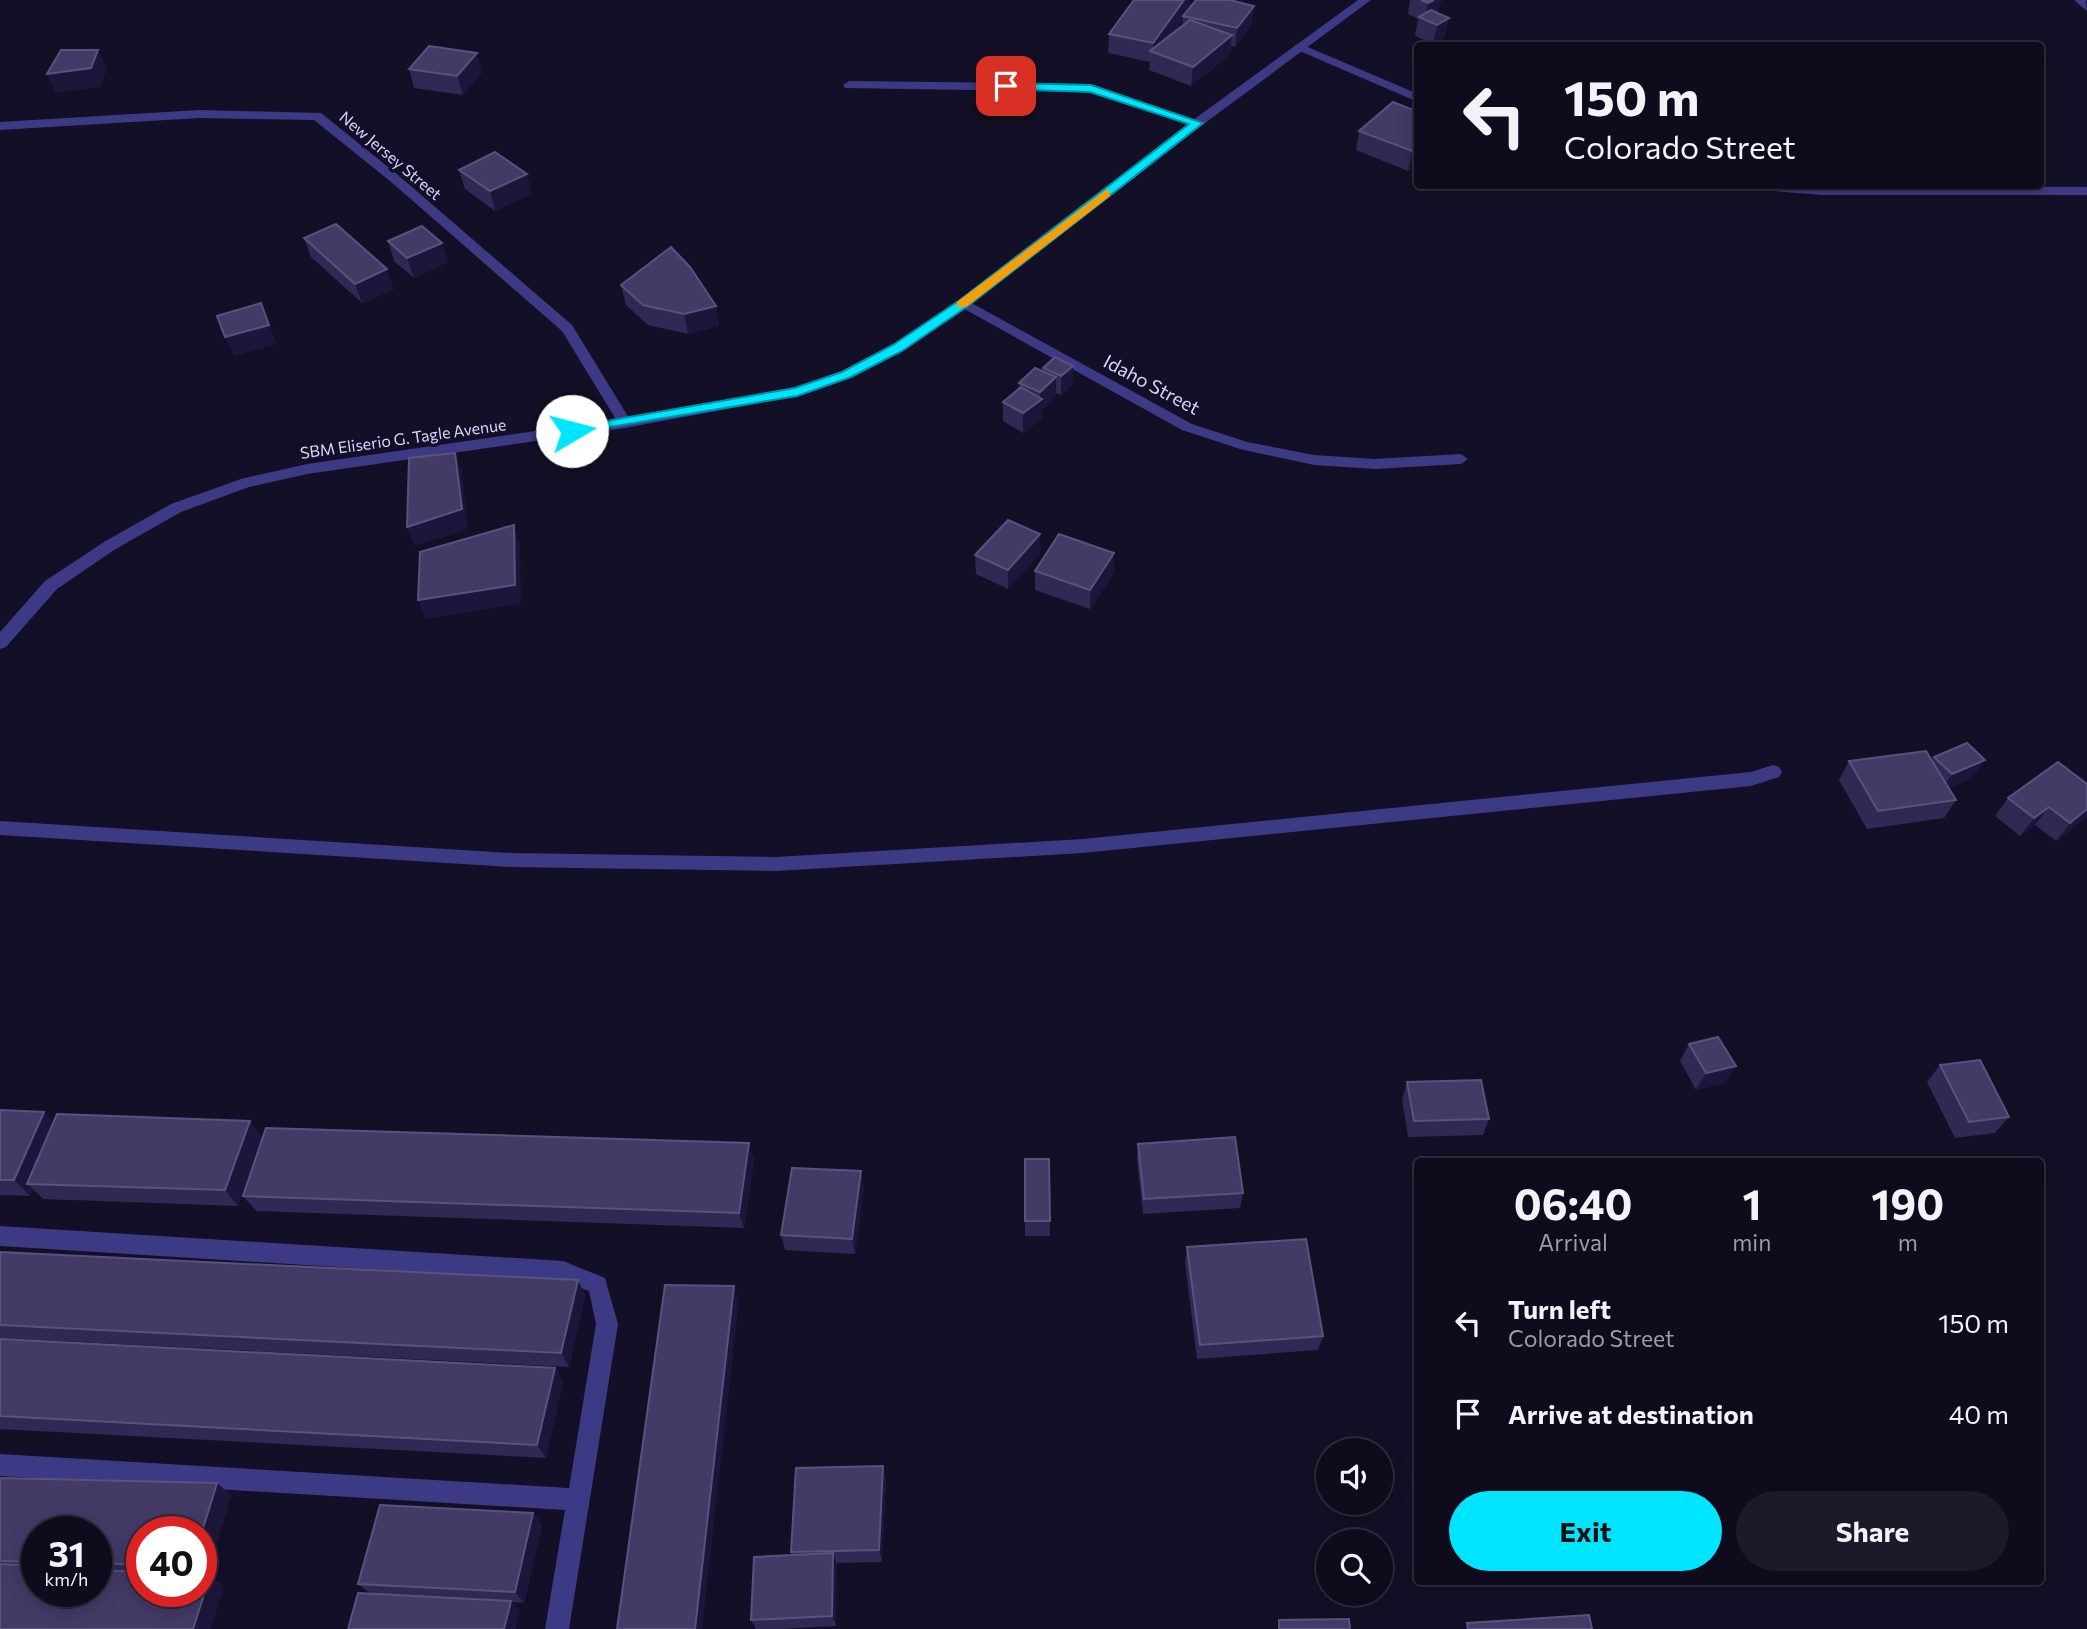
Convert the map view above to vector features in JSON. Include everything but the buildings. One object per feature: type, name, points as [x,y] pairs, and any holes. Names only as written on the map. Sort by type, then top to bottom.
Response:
[{"type":"street","name":"SBM Eliserio G. Tagle Avenue","points":[[0,643],[51,585],[108,546],[176,508],[246,483],[307,469],[625,423],[797,391],[847,374],[898,348],[964,303],[1197,123],[1365,0]]},
{"type":"street","points":[[2080,0],[2087,8]]},
{"type":"street","points":[[1299,47],[1414,97]]},
{"type":"street","points":[[849,85],[1091,88],[1197,123]]},
{"type":"street","name":"New Jersey Street","points":[[0,126],[199,114],[317,116],[394,178],[567,328],[625,423]]},
{"type":"street","points":[[1797,189],[2087,191]]},
{"type":"street","name":"Idaho Street","points":[[964,303],[1187,427],[1245,446],[1314,460],[1362,463],[1461,459]]},
{"type":"street","points":[[0,828],[510,860],[776,864],[1096,845],[1751,779],[1773,772]]},
{"type":"street","points":[[0,1236],[562,1271],[598,1285],[607,1324],[557,1629]]},
{"type":"street","points":[[0,1465],[580,1500]]},
{"type":"slow traffic","points":[[962,305],[1106,194]]},
{"type":"route","points":[[572,431],[797,391],[847,374],[898,348],[964,303],[1197,123],[1091,88],[1006,86]]}]
